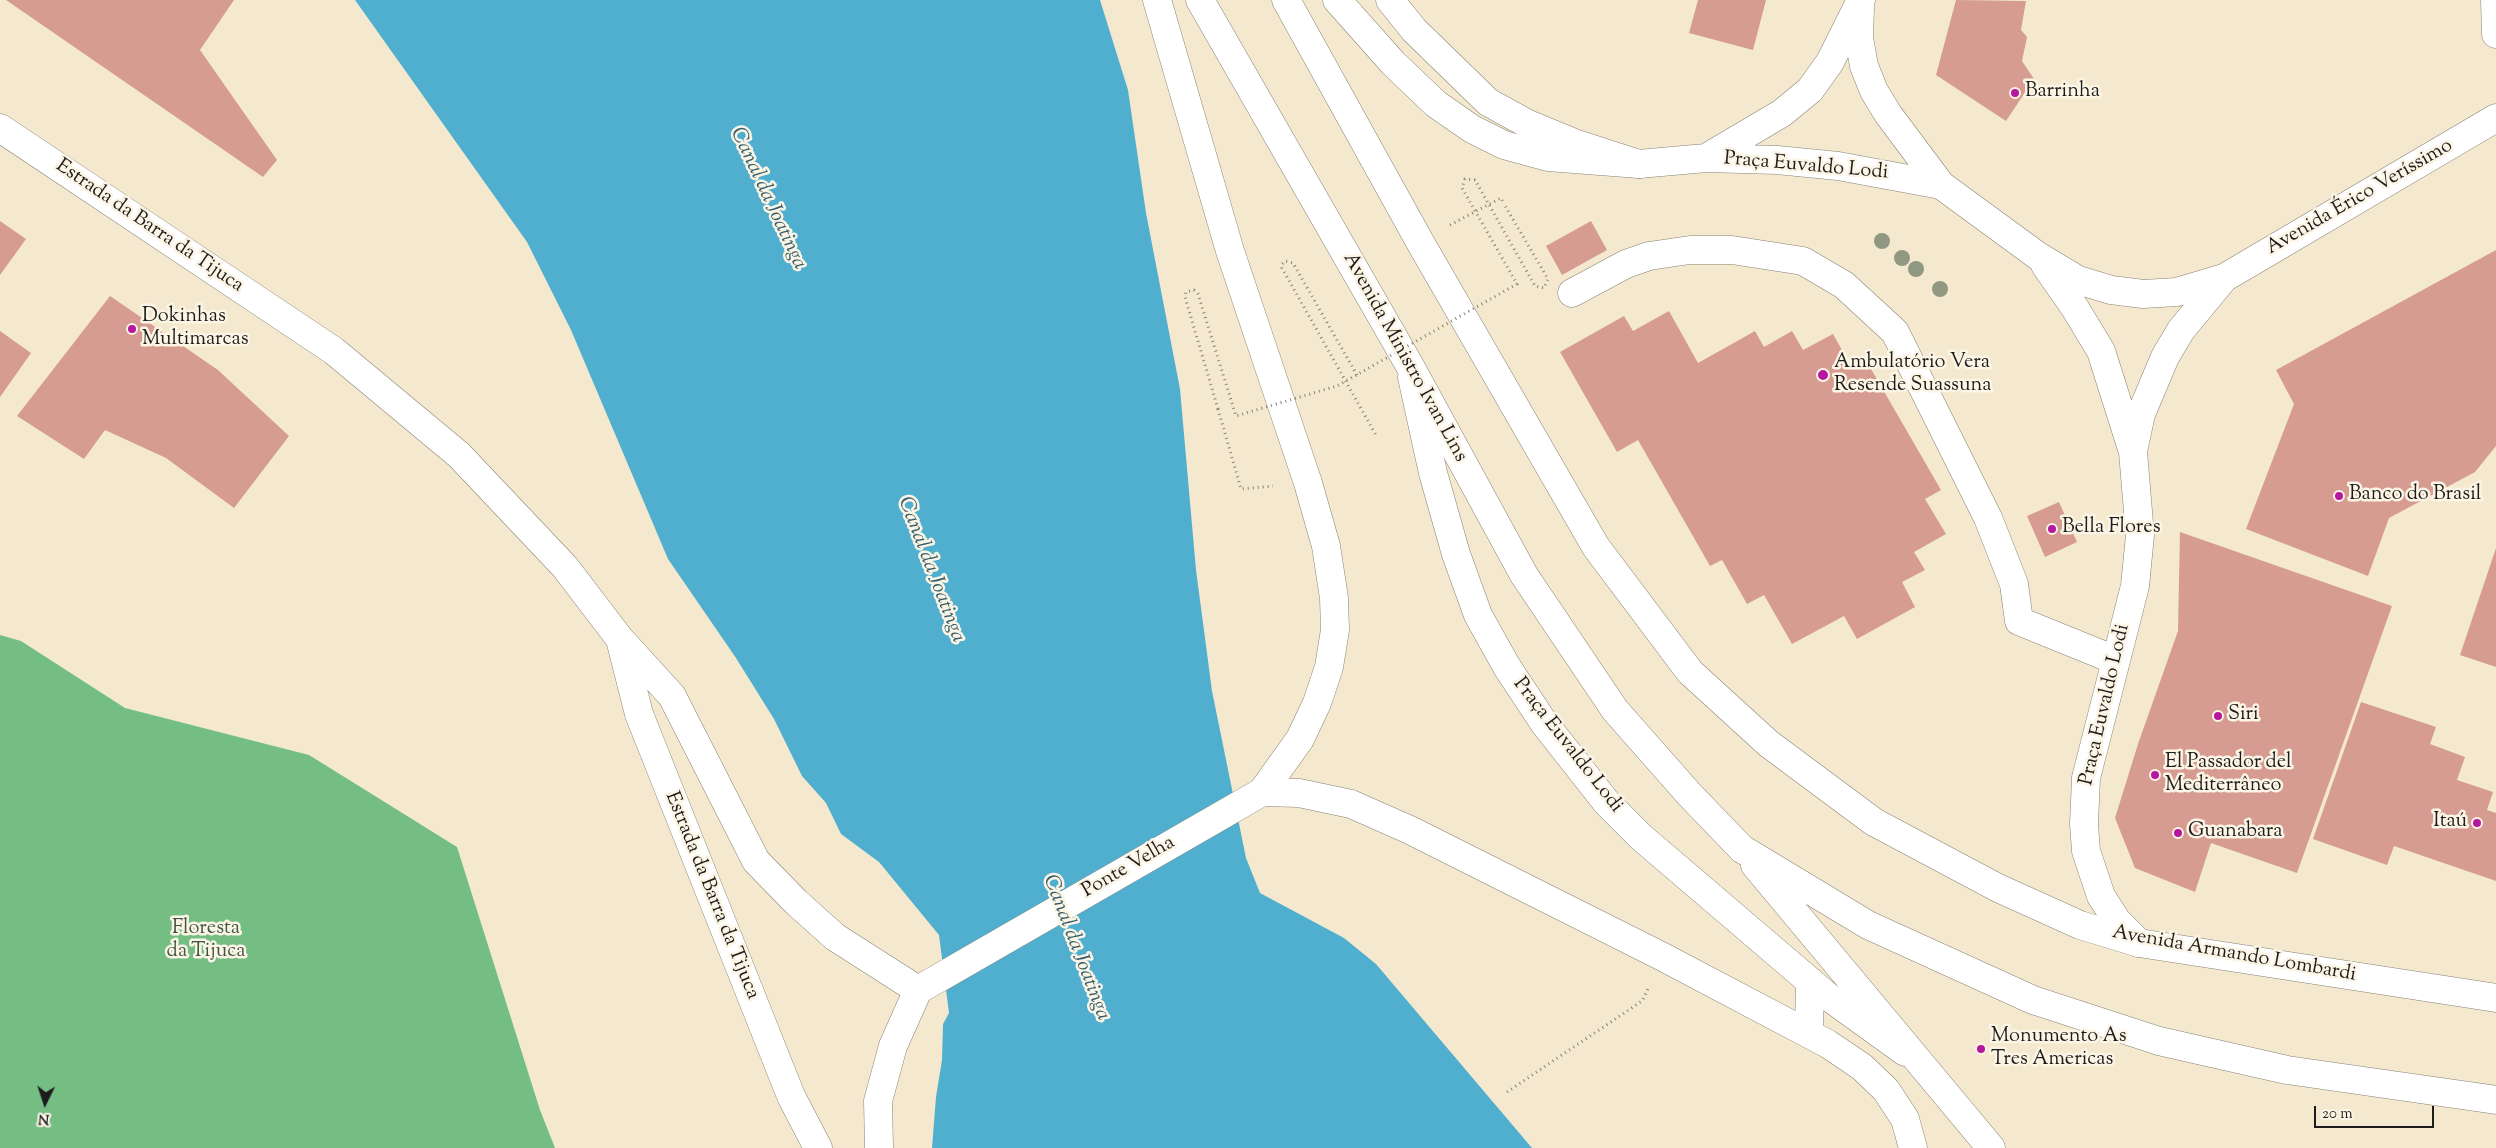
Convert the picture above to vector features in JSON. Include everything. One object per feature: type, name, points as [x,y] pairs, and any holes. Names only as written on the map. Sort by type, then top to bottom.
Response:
[{"type":"main road","points":[[1157,0],[1230,251],[1308,483],[1326,546],[1334,598],[1333,639],[1329,667],[1317,704],[1300,739],[1252,797]]},
{"type":"main road","name":"Avenida Ministro Ivan Lins","points":[[1200,0],[1410,366],[1524,575],[1615,710],[1689,794],[1742,849]]},
{"type":"main road","points":[[1286,0],[1420,242]]},
{"type":"main road","points":[[1337,0],[1392,63],[1436,104],[1472,129],[1504,145],[1548,157],[1639,164]]},
{"type":"main road","points":[[1390,0],[1414,30],[1488,102],[1528,124],[1574,143],[1639,164]]},
{"type":"main road","points":[[2495,0],[2496,34]]},
{"type":"main road","points":[[1706,158],[1782,113],[1810,90],[1830,62],[1861,2]]},
{"type":"main road","points":[[1861,2],[1859,38],[1864,66],[1874,91],[1888,114],[1941,184]]},
{"type":"main road","name":"Avenida Érico Veríssimo","points":[[2224,278],[2496,118]]},
{"type":"main road","name":"Estrada da Barra da Tijuca","points":[[0,128],[334,351],[459,455],[564,567],[620,639],[672,696],[756,861],[796,902],[835,937],[924,986]]},
{"type":"main road","name":"Praça Euvaldo Lodi","points":[[1639,164],[1706,158],[1777,160],[1838,166],[1941,184],[2038,256],[2078,280],[2111,290],[2143,294],[2177,292],[2224,278]]},
{"type":"main road","name":"Avenida Armando Lombardi","points":[[1420,242],[1596,547],[1690,672],[1769,744],[1874,822],[1998,888],[2080,925],[2139,943],[2496,998]]},
{"type":"main road","points":[[1572,293],[1641,258],[1690,250],[1732,250],[1803,261],[1844,285],[1895,332],[1988,518],[2014,584],[2019,621],[2116,660]]},
{"type":"main road","name":"Praça Euvaldo Lodi","points":[[2038,256],[2075,308],[2101,351],[2133,452],[2140,535],[2135,586],[2086,778],[2084,799],[2086,851],[2101,896],[2118,921],[2139,943]]},
{"type":"main road","name":"Praça Euvaldo Lodi","points":[[2133,452],[2141,414],[2165,357],[2182,330],[2224,278]]},
{"type":"main road","name":"Praça Euvaldo Lodi","points":[[1410,366],[1433,473],[1456,554],[1478,615],[1507,667],[1544,723],[1607,803],[1648,843],[1810,981],[1920,1063]]},
{"type":"main road","name":"Estrada da Barra da Tijuca","points":[[620,639],[639,714],[791,1096],[818,1148]]},
{"type":"main road","points":[[1252,797],[1299,793],[1351,804],[1368,811],[1410,830],[1646,948],[1809,1033],[1844,1053],[1886,1090],[1905,1119],[1913,1148]]},
{"type":"main road","name":"Ponte Velha","points":[[924,986],[1252,797]]},
{"type":"main road","points":[[1742,849],[1991,1148]]},
{"type":"main road","points":[[1742,849],[1868,925],[2033,1000],[2051,1006],[2159,1041],[2287,1070],[2496,1100]]},
{"type":"main road","points":[[1809,1033],[1810,981]]},
{"type":"main road","points":[[879,1148],[878,1101],[893,1046],[924,986]]},
{"type":"path","points":[[1308,483],[1241,489],[1185,298],[1186,292],[1189,290],[1198,294],[1236,416],[1338,386],[1517,284],[1462,188],[1465,179],[1475,180],[1535,286],[1544,288],[1547,284],[1548,279],[1501,198],[1420,242]]},
{"type":"path","points":[[1357,375],[1293,263],[1285,261],[1282,264],[1282,268],[1378,437]]},
{"type":"path","points":[[1507,1092],[1642,1001],[1649,986]]},
{"type":"green space","name":"Floresta da Tijuca","points":[[0,635],[21,641],[125,708],[309,755],[457,847],[540,1110],[555,1148],[0,1148]]},
{"type":"water","name":"Canal da Joatinga","points":[[355,0],[1100,0],[1128,90],[1146,213],[1180,389],[1196,570],[1212,691],[1246,858],[1260,893],[1344,938],[1376,964],[1532,1148],[932,1148],[936,1097],[942,1060],[943,1024],[949,1013],[939,935],[879,862],[841,834],[826,803],[802,776],[774,719],[736,658],[668,559],[571,330],[527,242]]},
{"type":"building","points":[[6,0],[234,0],[200,50],[277,160],[263,177]]},
{"type":"building","points":[[1698,0],[1766,0],[1753,50],[1689,33]]},
{"type":"building","points":[[1956,0],[2026,1],[2021,30],[2027,37],[2022,61],[2034,79],[2006,121],[1936,75]]},
{"type":"building","points":[[0,221],[26,239],[0,275]]},
{"type":"building","points":[[1591,221],[1607,250],[1562,275],[1546,246]]},
{"type":"building","points":[[2496,250],[2496,446],[2475,472],[2389,518],[2368,576],[2246,529],[2294,404],[2276,370]]},
{"type":"building","points":[[110,296],[218,370],[289,436],[234,508],[166,458],[105,430],[84,459],[17,416]]},
{"type":"building","points":[[1669,311],[1698,363],[1755,331],[1764,347],[1792,331],[1803,350],[1833,334],[1853,370],[1867,362],[1941,490],[1925,499],[1946,534],[1914,552],[1925,570],[1902,582],[1915,607],[1857,639],[1844,616],[1792,644],[1764,595],[1747,604],[1722,560],[1710,566],[1638,440],[1617,452],[1560,352],[1624,316],[1633,331]]},
{"type":"building","points":[[0,331],[31,353],[0,397]]},
{"type":"building","name":"Bella Flores","points":[[2059,502],[2077,542],[2045,557],[2027,516]]},
{"type":"building","points":[[2180,532],[2392,606],[2297,873],[2211,843],[2195,892],[2135,868],[2115,818],[2138,744],[2178,631]]},
{"type":"building","points":[[2496,548],[2496,667],[2460,655]]},
{"type":"building","points":[[2361,702],[2436,727],[2430,744],[2465,757],[2457,780],[2493,792],[2487,810],[2496,813],[2496,881],[2394,846],[2387,865],[2313,839]]},
{"type":"place","name":"Barrinha","points":[[2015,93]]},
{"type":"place","name":"Dokinhas Multimarcas","points":[[132,329]]},
{"type":"place","name":"Ambulatório Vera Resende Suassuna","points":[[1823,375]]},
{"type":"place","name":"Banco do Brasil","points":[[2339,496]]},
{"type":"place","name":"Bella Flores","points":[[2052,529]]},
{"type":"place","name":"Siri","points":[[2218,716]]},
{"type":"place","name":"El Passador del Mediterrâneo","points":[[2155,775]]},
{"type":"place","name":"Itaú","points":[[2477,823]]},
{"type":"place","name":"Guanabara","points":[[2178,833]]},
{"type":"place","name":"Monumento As Tres Americas","points":[[1981,1049]]}]
